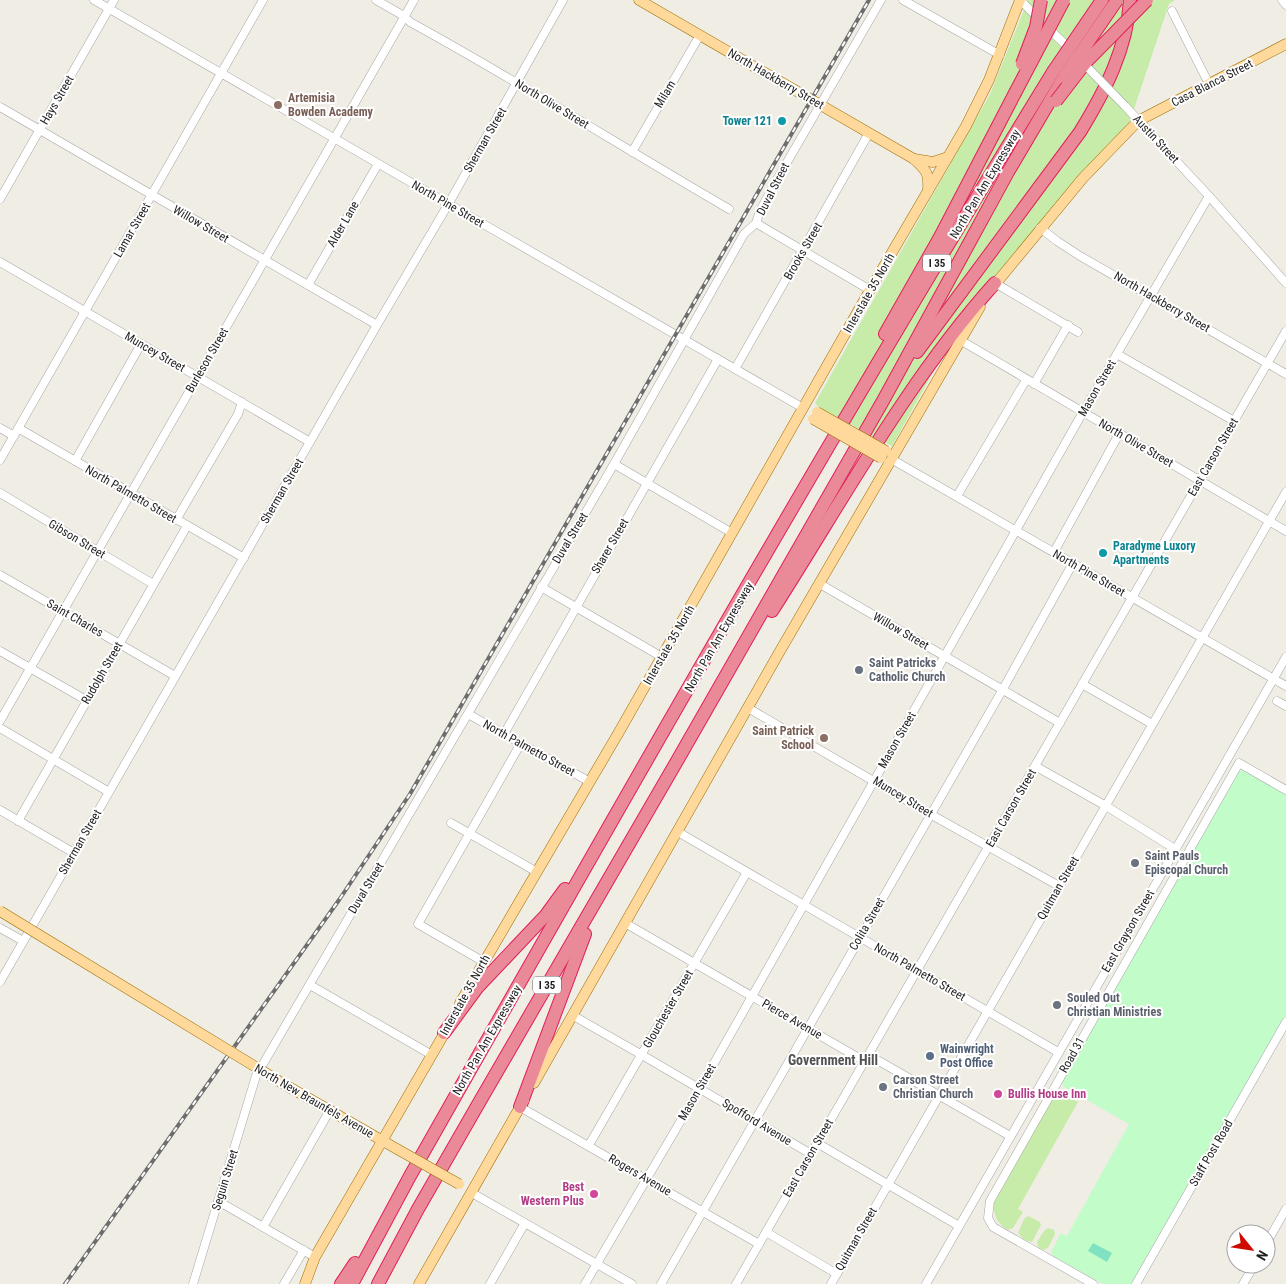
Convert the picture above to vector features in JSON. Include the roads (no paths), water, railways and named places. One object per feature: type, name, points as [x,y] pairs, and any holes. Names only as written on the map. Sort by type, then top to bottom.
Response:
[{"type":"highway","points":[[1012,92],[1030,44],[1041,0]]},
{"type":"highway","points":[[822,456],[870,360],[940,237],[1012,92],[1064,0]]},
{"type":"highway","name":"North Pan Am Expressway","points":[[352,1284],[410,1176],[822,456],[943,252],[1059,75],[1102,0]]},
{"type":"highway","name":"North Pan Am Expressway","points":[[378,1284],[418,1209],[884,399],[1031,132],[1059,75],[1117,0]]},
{"type":"highway","points":[[884,399],[1069,150],[1102,94],[1119,55],[1127,26],[1130,0]]},
{"type":"highway","points":[[996,196],[1008,182],[1056,101],[1072,79],[1097,50],[1147,0]]},
{"type":"highway","points":[[720,687],[753,641],[899,409],[958,327],[995,282]]},
{"type":"highway","points":[[444,1033],[477,988],[557,902],[604,822],[665,730]]},
{"type":"highway","points":[[520,1107],[583,937],[677,761]]},
{"type":"highway","points":[[341,1284],[410,1176]]},
{"type":"highway","points":[[384,1284],[418,1209]]},
{"type":"main road","name":"North Hackberry Street","points":[[639,0],[914,159],[927,172],[929,178],[928,192]]},
{"type":"main road","name":"Interstate 35 North","points":[[305,1284],[316,1257],[484,962],[590,782],[870,290],[980,101],[1000,55],[1020,0]]},
{"type":"main road","name":"Casa Blanca Street","points":[[1138,121],[1286,44]]},
{"type":"main road","points":[[419,1284],[748,708],[995,282],[1114,144],[1138,121]]},
{"type":"main road","name":"North Hackberry Street","points":[[914,159],[933,162],[948,156]]},
{"type":"main road","name":"North Pine Street","points":[[803,408],[893,460]]},
{"type":"main road","name":"North New Braunfels Avenue","points":[[0,911],[282,1083],[472,1192]]},
{"type":"street","name":"North Pine Street","points":[[94,0],[803,408]]},
{"type":"street","name":"Hays Street","points":[[0,199],[114,0]]},
{"type":"street","name":"Lamar Street","points":[[0,460],[263,0]]},
{"type":"street","name":"North Olive Street","points":[[376,0],[404,16],[410,22],[518,83],[729,209]]},
{"type":"street","name":"Burleson Street","points":[[0,721],[414,0]]},
{"type":"street","name":"Sherman Street","points":[[0,982],[377,325],[449,204],[563,0]]},
{"type":"street","name":"Duval Street","points":[[256,1076],[614,464],[744,234],[756,223],[774,183],[881,0]]},
{"type":"street","points":[[903,0],[1000,55]]},
{"type":"street","name":"Austin Street","points":[[1020,0],[1125,106],[1209,196],[1286,284]]},
{"type":"street","points":[[1282,0],[1286,5]]},
{"type":"street","points":[[1172,11],[1209,84]]},
{"type":"street","name":"Milam","points":[[632,152],[700,35]]},
{"type":"street","name":"Willow Street","points":[[0,107],[377,325]]},
{"type":"street","name":"Brooks Street","points":[[735,369],[869,133]]},
{"type":"street","name":"Alder Lane","points":[[308,285],[378,164]]},
{"type":"street","name":"Mason Street","points":[[585,1284],[700,1088],[1083,412],[1209,196]]},
{"type":"street","points":[[756,223],[870,290]]},
{"type":"street","name":"North Hackberry Street","points":[[1040,228],[1074,252],[1286,374]]},
{"type":"street","name":"Muncey Street","points":[[0,262],[310,442]]},
{"type":"street","points":[[995,282],[1078,332]]},
{"type":"street","points":[[1034,384],[1068,326]]},
{"type":"street","name":"East Carson Street","points":[[736,1284],[1286,331]]},
{"type":"street","name":"North Olive Street","points":[[960,340],[1286,530]]},
{"type":"street","points":[[75,461],[141,344]]},
{"type":"street","points":[[1117,354],[1234,421]]},
{"type":"street","name":"Sharer Street","points":[[504,734],[718,359]]},
{"type":"street","points":[[957,496],[1026,380]]},
{"type":"street","points":[[176,520],[238,414],[242,402]]},
{"type":"street","points":[[0,428],[14,436]]},
{"type":"street","name":"North Palmetto Street","points":[[18,428],[244,558]]},
{"type":"street","points":[[1054,552],[1119,434]]},
{"type":"street","name":"North Pine Street","points":[[893,460],[1286,686]]},
{"type":"street","points":[[614,464],[732,533]]},
{"type":"street","name":"Quitman Street","points":[[831,1284],[1286,492]]},
{"type":"street","name":"Gibson Street","points":[[0,493],[153,584]]},
{"type":"street","name":"Rudolph Street","points":[[18,820],[187,526]]},
{"type":"street","name":"Colita Street","points":[[661,1284],[1003,689],[1073,563]]},
{"type":"street","name":"Saint Charles","points":[[0,575],[175,676]]},
{"type":"street","name":"Willow Street","points":[[820,584],[1060,723]]},
{"type":"street","points":[[541,588],[662,657]]},
{"type":"street","points":[[0,651],[86,700]]},
{"type":"street","name":"East Grayson Street","points":[[926,1284],[1286,657]]},
{"type":"street","points":[[1082,684],[1152,724]]},
{"type":"street","points":[[1277,701],[1286,706]]},
{"type":"street","name":"Muncey Street","points":[[748,708],[875,780],[930,814],[1059,886]]},
{"type":"street","name":"North Palmetto Street","points":[[468,714],[590,782]]},
{"type":"street","points":[[0,728],[110,792]]},
{"type":"street","points":[[484,962],[418,924],[521,743]]},
{"type":"street","name":"Road 31","points":[[1093,1284],[993,1226],[988,1218],[990,1200],[1239,764],[1286,790]]},
{"type":"street","points":[[1035,766],[1106,806],[1175,849]]},
{"type":"street","points":[[0,810],[74,852]]},
{"type":"street","points":[[451,823],[537,872]]},
{"type":"street","name":"North Palmetto Street","points":[[678,832],[1058,1052]]},
{"type":"street","name":"Glouchester Street","points":[[589,1145],[747,872]]},
{"type":"street","name":"Pierce Avenue","points":[[625,923],[864,1061],[872,1058],[1010,1136]]},
{"type":"street","points":[[0,928],[23,941]]},
{"type":"street","points":[[310,984],[432,1055]]},
{"type":"street","name":"Spofford Avenue","points":[[572,1015],[811,1154]]},
{"type":"street","name":"Staff Post Road","points":[[1136,1284],[1286,1022]]},
{"type":"street","name":"Seguin Street","points":[[193,1284],[256,1076]]},
{"type":"street","name":"Rogers Avenue","points":[[520,1107],[647,1178],[759,1244]]},
{"type":"street","points":[[263,1227],[330,1110]]},
{"type":"street","points":[[817,1143],[960,1226]]},
{"type":"street","name":"North New Braunfels Avenue","points":[[472,1192],[632,1284]]},
{"type":"street","points":[[218,1201],[316,1257]]},
{"type":"street","points":[[1276,1226],[1286,1208]]},
{"type":"street","points":[[490,1284],[525,1223]]},
{"type":"street","points":[[766,1232],[837,1274]]},
{"type":"street","points":[[284,1284],[304,1250]]},
{"type":"railway","points":[[65,1284],[339,900],[410,794],[869,0]]},
{"type":"place","name":"Artemisia Bowden Academy","points":[[278,105]]},
{"type":"place","name":"Tower 121","points":[[782,121]]},
{"type":"place","name":"Paradyme Luxory Apartments","points":[[1103,553]]},
{"type":"place","name":"Saint Patricks Catholic Church","points":[[859,670]]},
{"type":"place","name":"Saint Patrick School","points":[[824,738]]},
{"type":"place","name":"Saint Pauls Episcopal Church","points":[[1135,863]]},
{"type":"place","name":"Souled Out Christian Ministries","points":[[1057,1005]]},
{"type":"place","name":"Wainwright Post Office","points":[[930,1056]]},
{"type":"place","name":"Carson Street Christian Church","points":[[883,1087]]},
{"type":"place","name":"Bullis House Inn","points":[[998,1094]]},
{"type":"place","name":"Best Western Plus","points":[[594,1194]]},
{"type":"district","name":"Government Hill","points":[[833,1060]]}]
